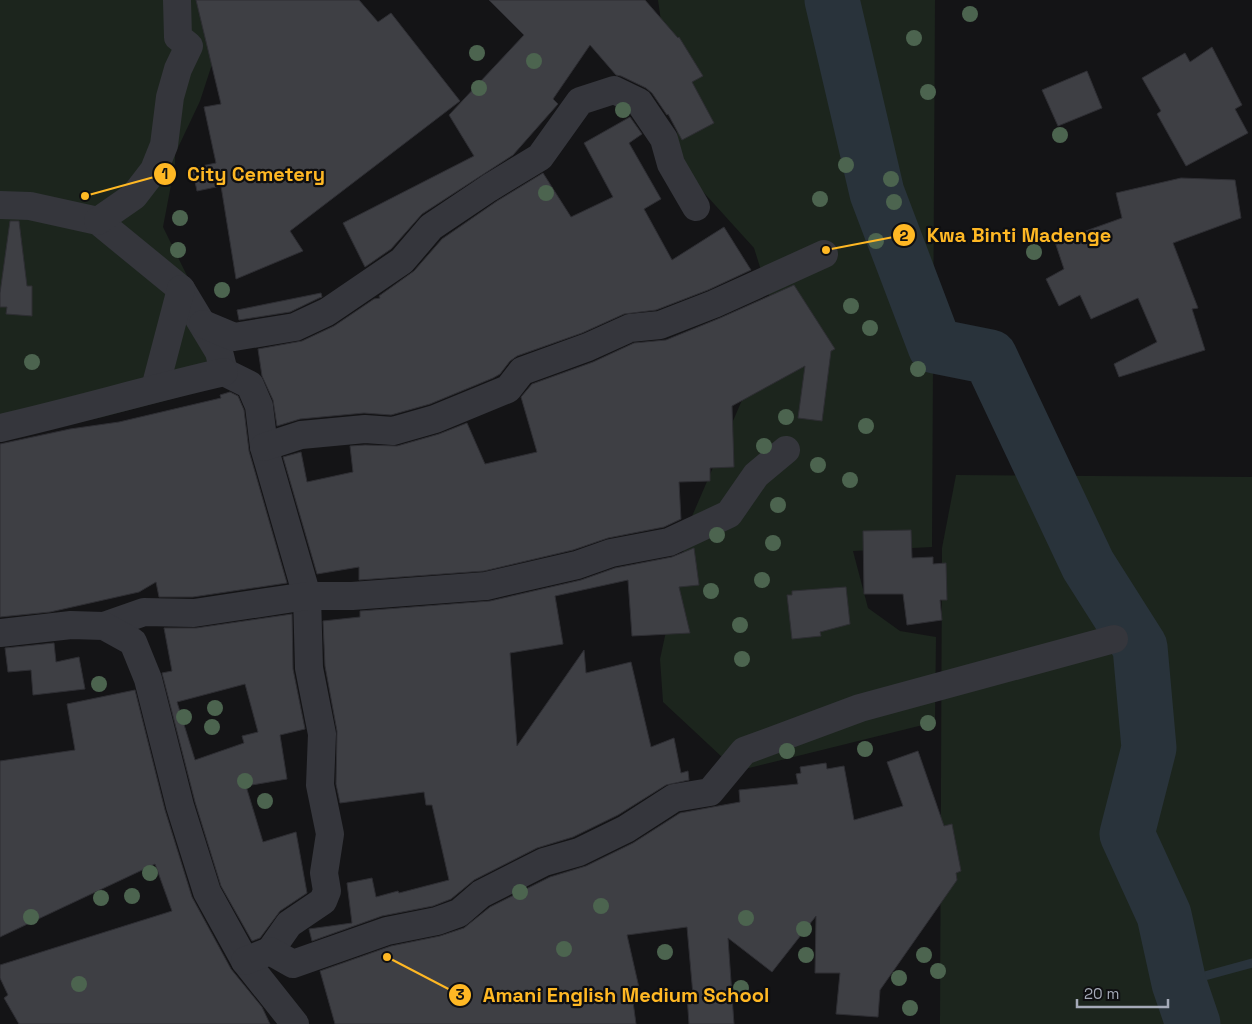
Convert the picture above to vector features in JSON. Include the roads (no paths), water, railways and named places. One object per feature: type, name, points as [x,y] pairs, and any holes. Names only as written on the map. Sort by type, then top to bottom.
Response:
[{"type":"street","points":[[98,221],[134,196],[154,170],[164,144],[170,97],[178,69],[189,46],[178,37],[177,0]]},
{"type":"street","points":[[203,324],[234,337],[295,327],[327,312],[402,261],[431,227],[488,188],[540,157],[580,101],[614,90],[639,102],[664,139],[671,164],[696,208]]},
{"type":"street","points":[[0,204],[30,206],[98,221],[180,289],[219,352],[224,372]]},
{"type":"street","points":[[264,447],[301,435],[365,429],[393,431],[435,419],[508,389],[522,371],[588,347],[630,328],[660,325],[824,254]]},
{"type":"street","points":[[155,388],[180,289]]},
{"type":"street","points":[[0,428],[224,372],[250,385],[259,406],[264,447],[307,596],[309,668],[322,734],[320,785],[330,834],[324,873],[327,891],[323,901],[289,924],[270,951],[245,961]]},
{"type":"street","points":[[0,633],[72,625],[104,626],[144,612],[194,612],[307,596],[352,596],[486,586],[577,565],[611,553],[669,542],[730,514],[756,475],[786,450]]},
{"type":"street","points":[[104,626],[133,642],[148,678],[180,806],[207,892],[245,961],[295,1024]]},
{"type":"street","points":[[270,951],[293,964],[386,931],[437,921],[459,913],[481,894],[544,862],[579,852],[626,829],[674,798],[710,792],[744,751],[860,708],[1114,640]]},
{"type":"waterway","points":[[832,0],[877,193],[935,346],[990,357],[1088,565],[1140,647],[1149,748],[1127,834],[1164,915],[1179,983],[1193,1024]]},
{"type":"waterway","points":[[1179,983],[1252,963]]},
{"type":"place","name":"City Cemetery","points":[[85,196]]},
{"type":"place","name":"Kwa Binti Madenge","points":[[826,250]]},
{"type":"place","name":"Amani English Medium School","points":[[387,957]]}]
